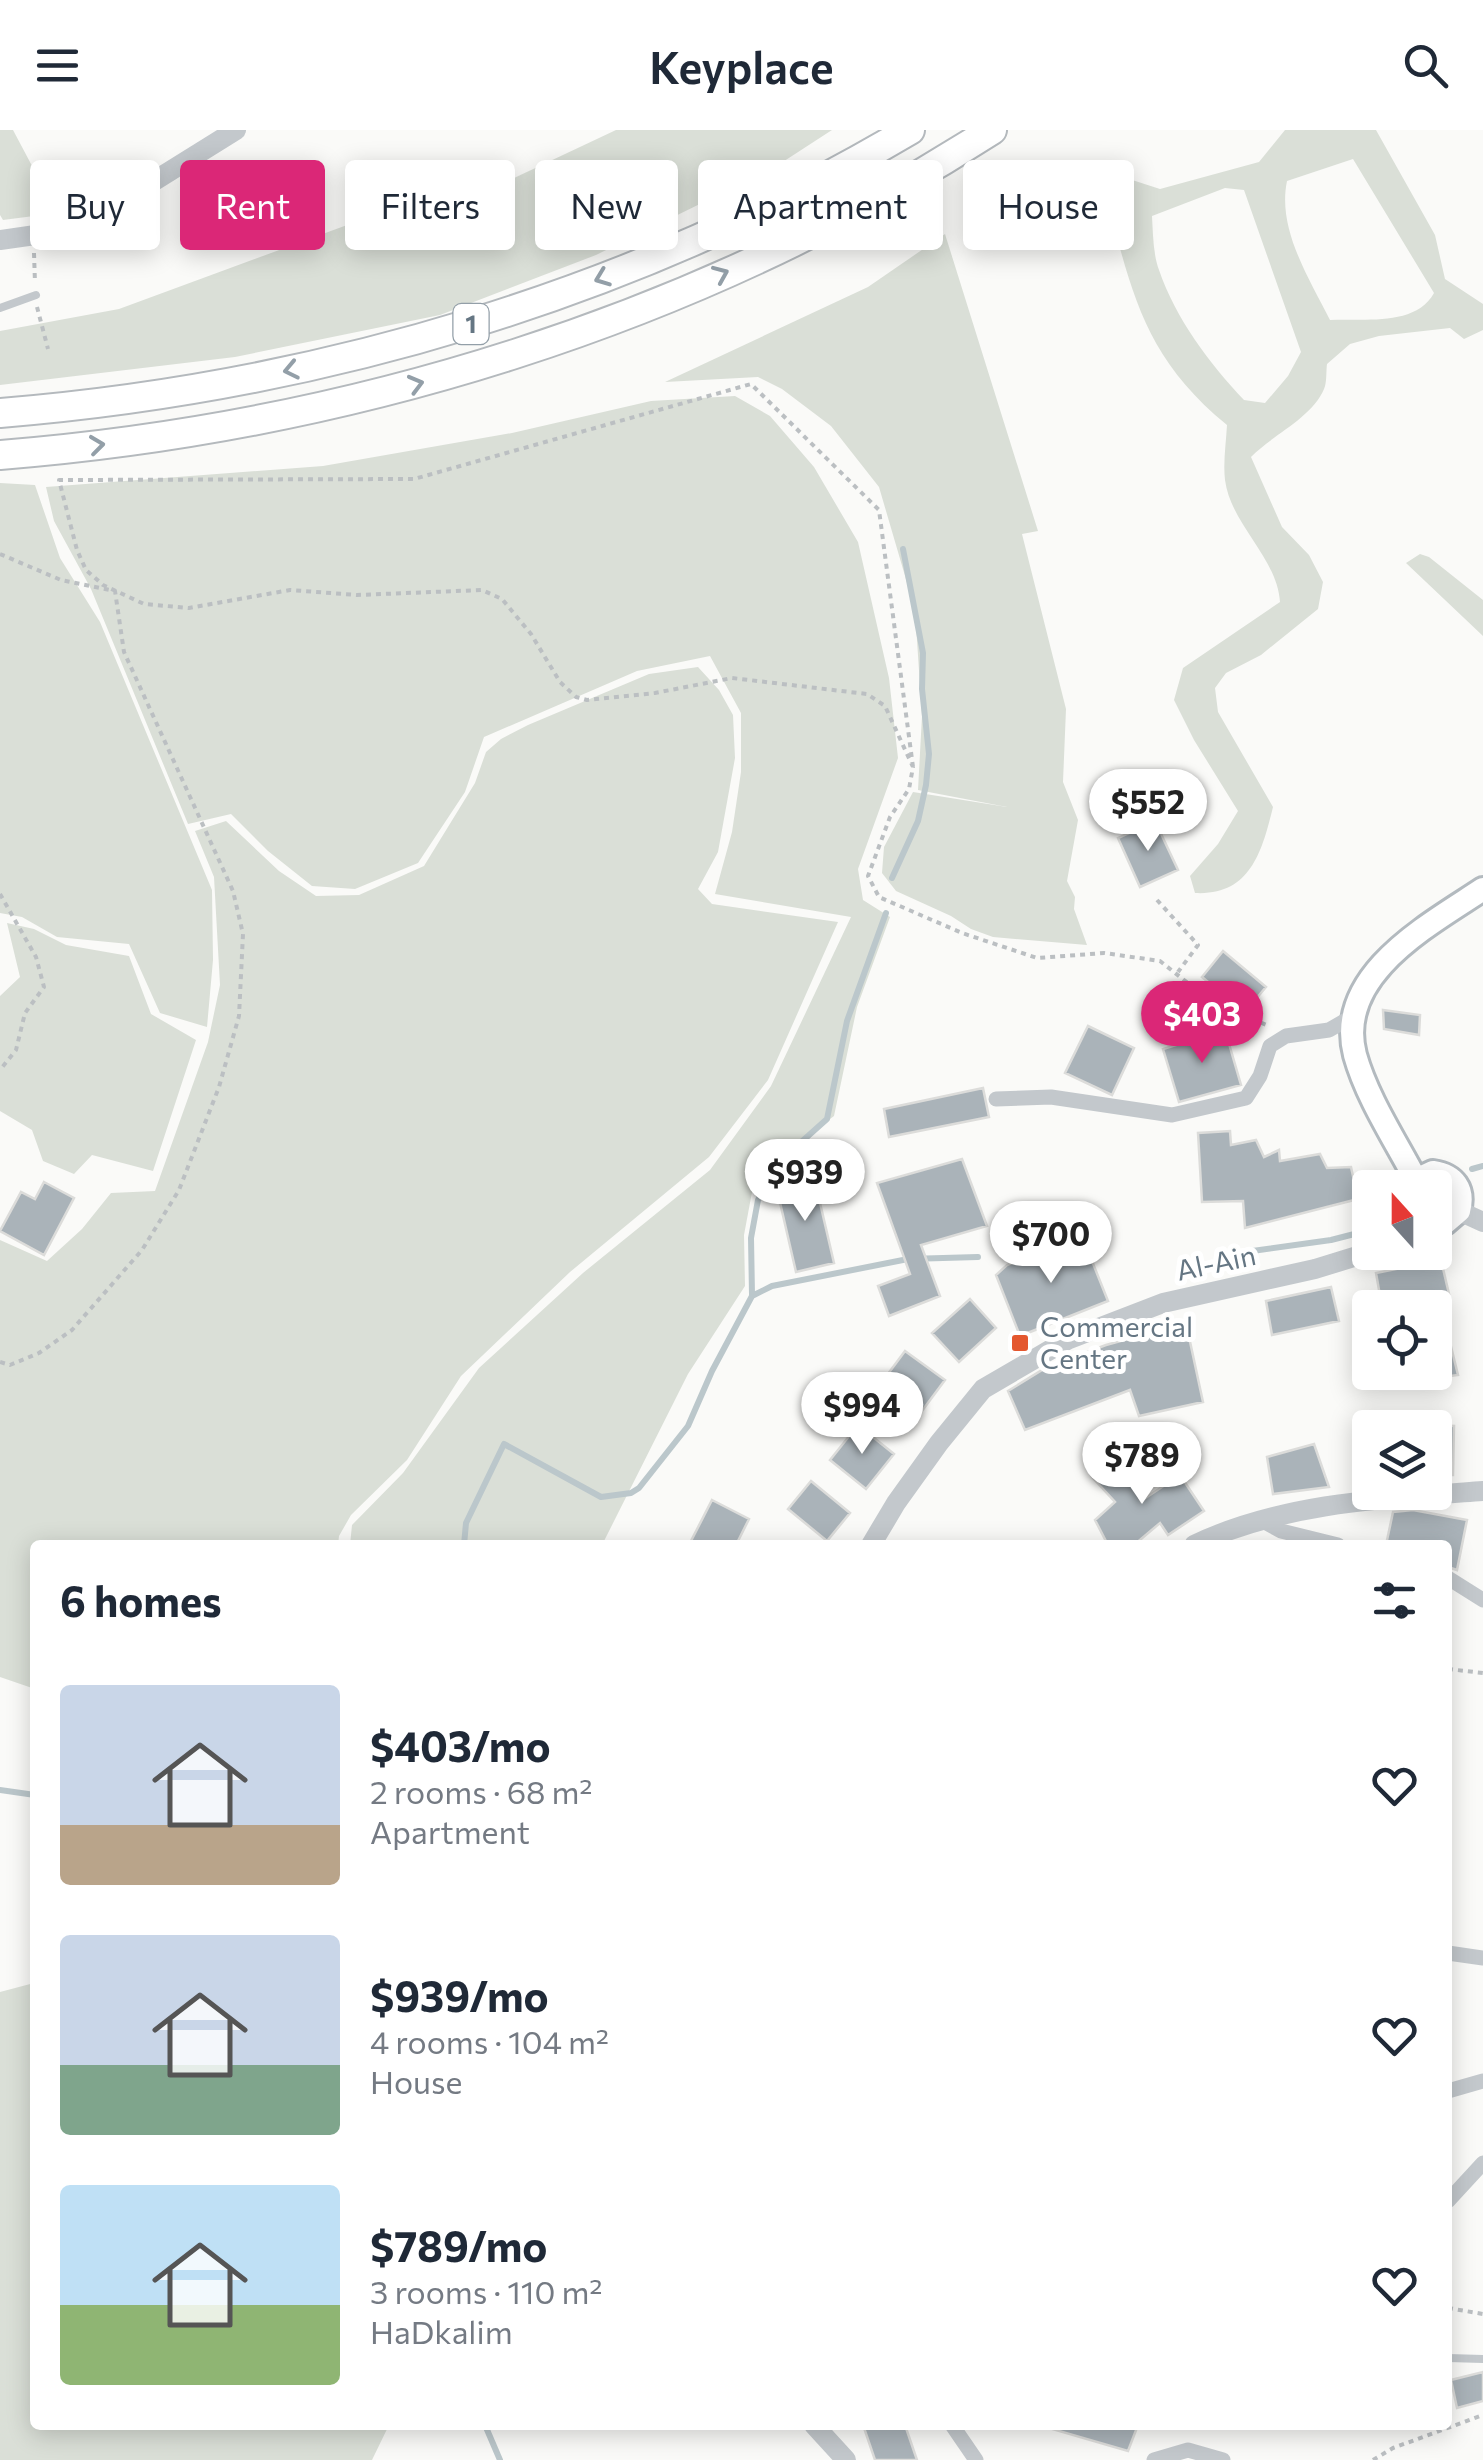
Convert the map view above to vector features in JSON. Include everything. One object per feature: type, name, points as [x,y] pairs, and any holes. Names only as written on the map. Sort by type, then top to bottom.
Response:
[{"type":"highway","name":"1","points":[[0,413],[223,384],[371,353],[476,323],[601,279],[725,226],[802,190],[910,130]]},
{"type":"highway","name":"1","points":[[942,160],[992,130]]},
{"type":"highway","points":[[943,161],[1000,130]]},
{"type":"highway","name":"1","points":[[0,455],[196,432],[380,394],[584,330],[664,299],[770,250]]},
{"type":"main road","points":[[1407,1170],[1361,1074],[1352,1034],[1355,1014],[1368,984],[1383,963],[1406,942],[1483,889]]},
{"type":"main road","points":[[1452,1180],[1460,1192],[1459,1210],[1452,1216]]},
{"type":"street","points":[[0,240],[64,232],[106,211],[236,130]]},
{"type":"street","points":[[996,1098],[1050,1097],[1172,1115],[1246,1098],[1260,1076],[1270,1046],[1286,1036],[1329,1030],[1355,1014]]},
{"type":"street","points":[[1459,1210],[1483,1222]]},
{"type":"street","name":"Al-Ain","points":[[875,1540],[917,1473],[983,1389],[1066,1340],[1163,1303],[1352,1258]]},
{"type":"street","points":[[1211,1540],[1261,1520],[1385,1498],[1483,1491]]},
{"type":"street","points":[[1261,1520],[1319,1540]]},
{"type":"street","points":[[1452,1581],[1483,1600]]},
{"type":"street","points":[[1452,1954],[1483,1958]]},
{"type":"street","points":[[1452,2090],[1483,2081]]},
{"type":"street","points":[[1452,2196],[1483,2163]]},
{"type":"street","points":[[819,2430],[846,2460]]},
{"type":"street","points":[[955,2430],[976,2460]]},
{"type":"street","points":[[1154,2460],[1188,2450],[1223,2460]]},
{"type":"lane","points":[[0,308],[36,294]]},
{"type":"lane","points":[[1452,2358],[1483,2358]]},
{"type":"path","points":[[913,767],[886,706],[867,694],[732,678],[655,693],[587,700],[576,697],[560,682],[502,599],[482,590],[358,595],[290,590],[189,608],[144,604],[115,591],[86,570],[59,480],[414,479],[751,384],[879,510],[913,767],[909,789],[890,817],[868,876],[879,897],[962,933],[1036,958],[1104,952],[1160,961],[1214,1003],[1286,1036]]},
{"type":"path","points":[[0,554],[61,580],[115,591]]},
{"type":"path","points":[[0,1362],[10,1365],[39,1354],[72,1330],[142,1250],[179,1190],[219,1087],[239,1016],[243,934],[233,892],[124,652],[115,591]]},
{"type":"path","points":[[0,894],[36,957],[44,987],[25,1013],[16,1050],[0,1070]]},
{"type":"path","points":[[1156,900],[1198,945],[1176,974]]},
{"type":"path","points":[[1452,1669],[1483,1673]]},
{"type":"path","points":[[1452,2309],[1483,2314]]},
{"type":"path","points":[[1452,2426],[1483,2415]]},
{"type":"path","points":[[1372,2460],[1442,2430]]},
{"type":"shaded area","points":[[0,130],[13,130],[30,162],[30,216],[3,220]]},
{"type":"shaded area","points":[[616,130],[832,130],[786,160],[698,160],[698,205],[678,215],[678,160],[552,160]]},
{"type":"shaded area","points":[[1285,130],[1376,130],[1435,235],[1445,279],[1483,304],[1483,330],[1464,339],[1450,328],[1379,336],[1350,344],[1327,364],[1325,386],[1310,409],[1251,457],[1282,527],[1309,555],[1323,582],[1318,609],[1261,655],[1226,673],[1215,688],[1218,712],[1273,807],[1264,840],[1250,868],[1229,887],[1214,892],[1195,893],[1190,876],[1218,844],[1238,811],[1174,700],[1183,668],[1280,602],[1271,570],[1229,496],[1224,473],[1227,425],[1174,371],[1156,344],[1131,285],[1121,250],[1134,250],[1134,181],[1160,189],[1259,162]],"holes":[[[1353,159],[1434,293],[1425,304],[1402,316],[1330,320],[1291,235],[1285,199],[1287,181]],[[1225,188],[1244,190],[1301,352],[1288,376],[1265,403],[1244,400],[1206,356],[1175,306],[1156,257],[1152,216]]]},
{"type":"shaded area","points":[[535,168],[535,250],[606,250],[440,315],[235,357],[0,385],[0,331],[119,309],[279,250],[325,250],[325,233],[345,226],[345,250],[515,250],[515,178]]},
{"type":"shaded area","points":[[943,235],[1038,531],[1022,534],[1066,709],[1063,782],[1078,820],[1067,881],[1087,945],[993,937],[896,891],[882,873],[884,847],[913,792],[1007,807],[918,790],[922,716],[915,610],[879,487],[831,426],[782,389],[758,377],[665,382],[868,287],[922,250],[943,250]]},
{"type":"shaded area","points":[[735,396],[770,416],[814,467],[858,542],[889,678],[898,758],[858,869],[863,900],[890,917],[857,1007],[834,1116],[755,1176],[744,1235],[745,1286],[688,1374],[605,1540],[350,1540],[352,1525],[403,1473],[479,1368],[583,1273],[710,1170],[771,1086],[851,917],[715,894],[732,832],[741,772],[741,713],[710,656],[637,671],[484,737],[465,792],[418,863],[355,889],[312,886],[268,851],[231,814],[188,824],[91,589],[54,521],[46,487],[323,466],[512,433],[651,401]]},
{"type":"shaded area","points":[[0,483],[35,485],[60,558],[100,622],[212,890],[213,960],[207,1027],[160,1013],[129,944],[57,937],[22,917],[0,913]]},
{"type":"shaded area","points":[[1420,554],[1483,600],[1483,636],[1406,563]]},
{"type":"shaded area","points":[[698,667],[719,690],[733,715],[735,758],[718,852],[698,889],[712,904],[838,922],[768,1080],[709,1157],[570,1272],[461,1376],[407,1460],[351,1515],[339,1540],[30,1540],[30,1687],[0,1677],[0,1240],[47,1261],[82,1229],[111,1193],[155,1191],[208,1042],[220,985],[214,877],[195,831],[226,821],[279,871],[316,896],[359,895],[424,866],[475,783],[486,752],[501,739],[649,674]]},
{"type":"shaded area","points":[[7,923],[34,929],[66,945],[129,956],[151,1014],[196,1040],[153,1171],[92,1155],[74,1174],[43,1161],[32,1130],[0,1111],[0,996],[20,977]]},
{"type":"shaded area","points":[[30,1984],[30,2430],[387,2430],[372,2460],[0,2460],[0,1992]]},
{"type":"building","points":[[1155,821],[1178,870],[1140,887],[1118,838]]},
{"type":"building","points":[[1223,951],[1266,987],[1245,1012],[1202,977]]},
{"type":"building","points":[[1383,1010],[1420,1015],[1419,1035],[1384,1029]]},
{"type":"building","points":[[1088,1026],[1134,1048],[1112,1095],[1065,1073]]},
{"type":"building","points":[[1225,1030],[1241,1085],[1179,1102],[1163,1049]]},
{"type":"building","points":[[983,1088],[989,1117],[889,1137],[884,1109]]},
{"type":"building","points":[[1230,1131],[1231,1145],[1256,1140],[1264,1157],[1279,1150],[1280,1161],[1320,1154],[1327,1168],[1351,1167],[1352,1201],[1245,1228],[1243,1201],[1202,1202],[1198,1133]]},
{"type":"building","points":[[962,1159],[987,1226],[921,1245],[940,1296],[889,1316],[878,1286],[910,1274],[877,1183]]},
{"type":"building","points":[[814,1177],[834,1263],[796,1272],[776,1185]]},
{"type":"building","points":[[44,1182],[74,1198],[44,1255],[0,1231],[21,1192],[35,1199]]},
{"type":"building","points":[[1082,1236],[1108,1301],[1020,1336],[996,1275],[1007,1265]]},
{"type":"building","points":[[1443,1270],[1448,1290],[1379,1290],[1376,1273]]},
{"type":"building","points":[[1331,1287],[1339,1321],[1272,1335],[1266,1301]]},
{"type":"building","points":[[970,1299],[996,1328],[959,1362],[932,1333]]},
{"type":"building","points":[[1186,1323],[1203,1402],[1139,1416],[1130,1390],[1025,1430],[1008,1391],[1047,1367],[1106,1345]]},
{"type":"building","points":[[905,1351],[945,1380],[913,1423],[873,1394]]},
{"type":"building","points":[[1452,1351],[1458,1375],[1452,1376]]},
{"type":"building","points":[[858,1425],[894,1454],[866,1489],[830,1460]]},
{"type":"building","points":[[1452,1426],[1454,1426],[1452,1475]]},
{"type":"building","points":[[1314,1444],[1329,1487],[1273,1494],[1267,1457]]},
{"type":"building","points":[[1120,1457],[1141,1501],[1180,1475],[1204,1511],[1168,1535],[1160,1523],[1140,1540],[1105,1540],[1095,1520],[1115,1502],[1092,1477]]},
{"type":"building","points":[[811,1481],[850,1513],[826,1540],[788,1509]]},
{"type":"building","points":[[712,1500],[749,1519],[738,1540],[692,1540]]},
{"type":"building","points":[[1413,1510],[1467,1520],[1457,1570],[1452,1568],[1452,1540],[1387,1540],[1393,1512]]},
{"type":"building","points":[[1483,2372],[1483,2401],[1457,2408],[1452,2380]]},
{"type":"building","points":[[865,2430],[907,2430],[917,2460],[875,2460]]},
{"type":"building","points":[[1055,2430],[1136,2430],[1128,2451]]},
{"type":"waterway","points":[[892,878],[918,821],[929,754],[922,689],[923,653],[903,549]]},
{"type":"waterway","points":[[752,1295],[751,1238],[758,1200],[780,1161],[827,1119],[847,1021],[886,913]]},
{"type":"waterway","points":[[1472,1169],[1483,1166]]},
{"type":"waterway","points":[[1238,1253],[1352,1235]]},
{"type":"waterway","points":[[464,1540],[466,1523],[504,1444],[601,1497],[631,1493],[639,1488],[688,1426],[752,1296],[772,1286],[908,1259],[978,1257]]},
{"type":"waterway","points":[[0,1790],[30,1794]]},
{"type":"waterway","points":[[487,2430],[500,2460]]},
{"type":"place","name":"Commercial Center","points":[[1020,1343]]}]
